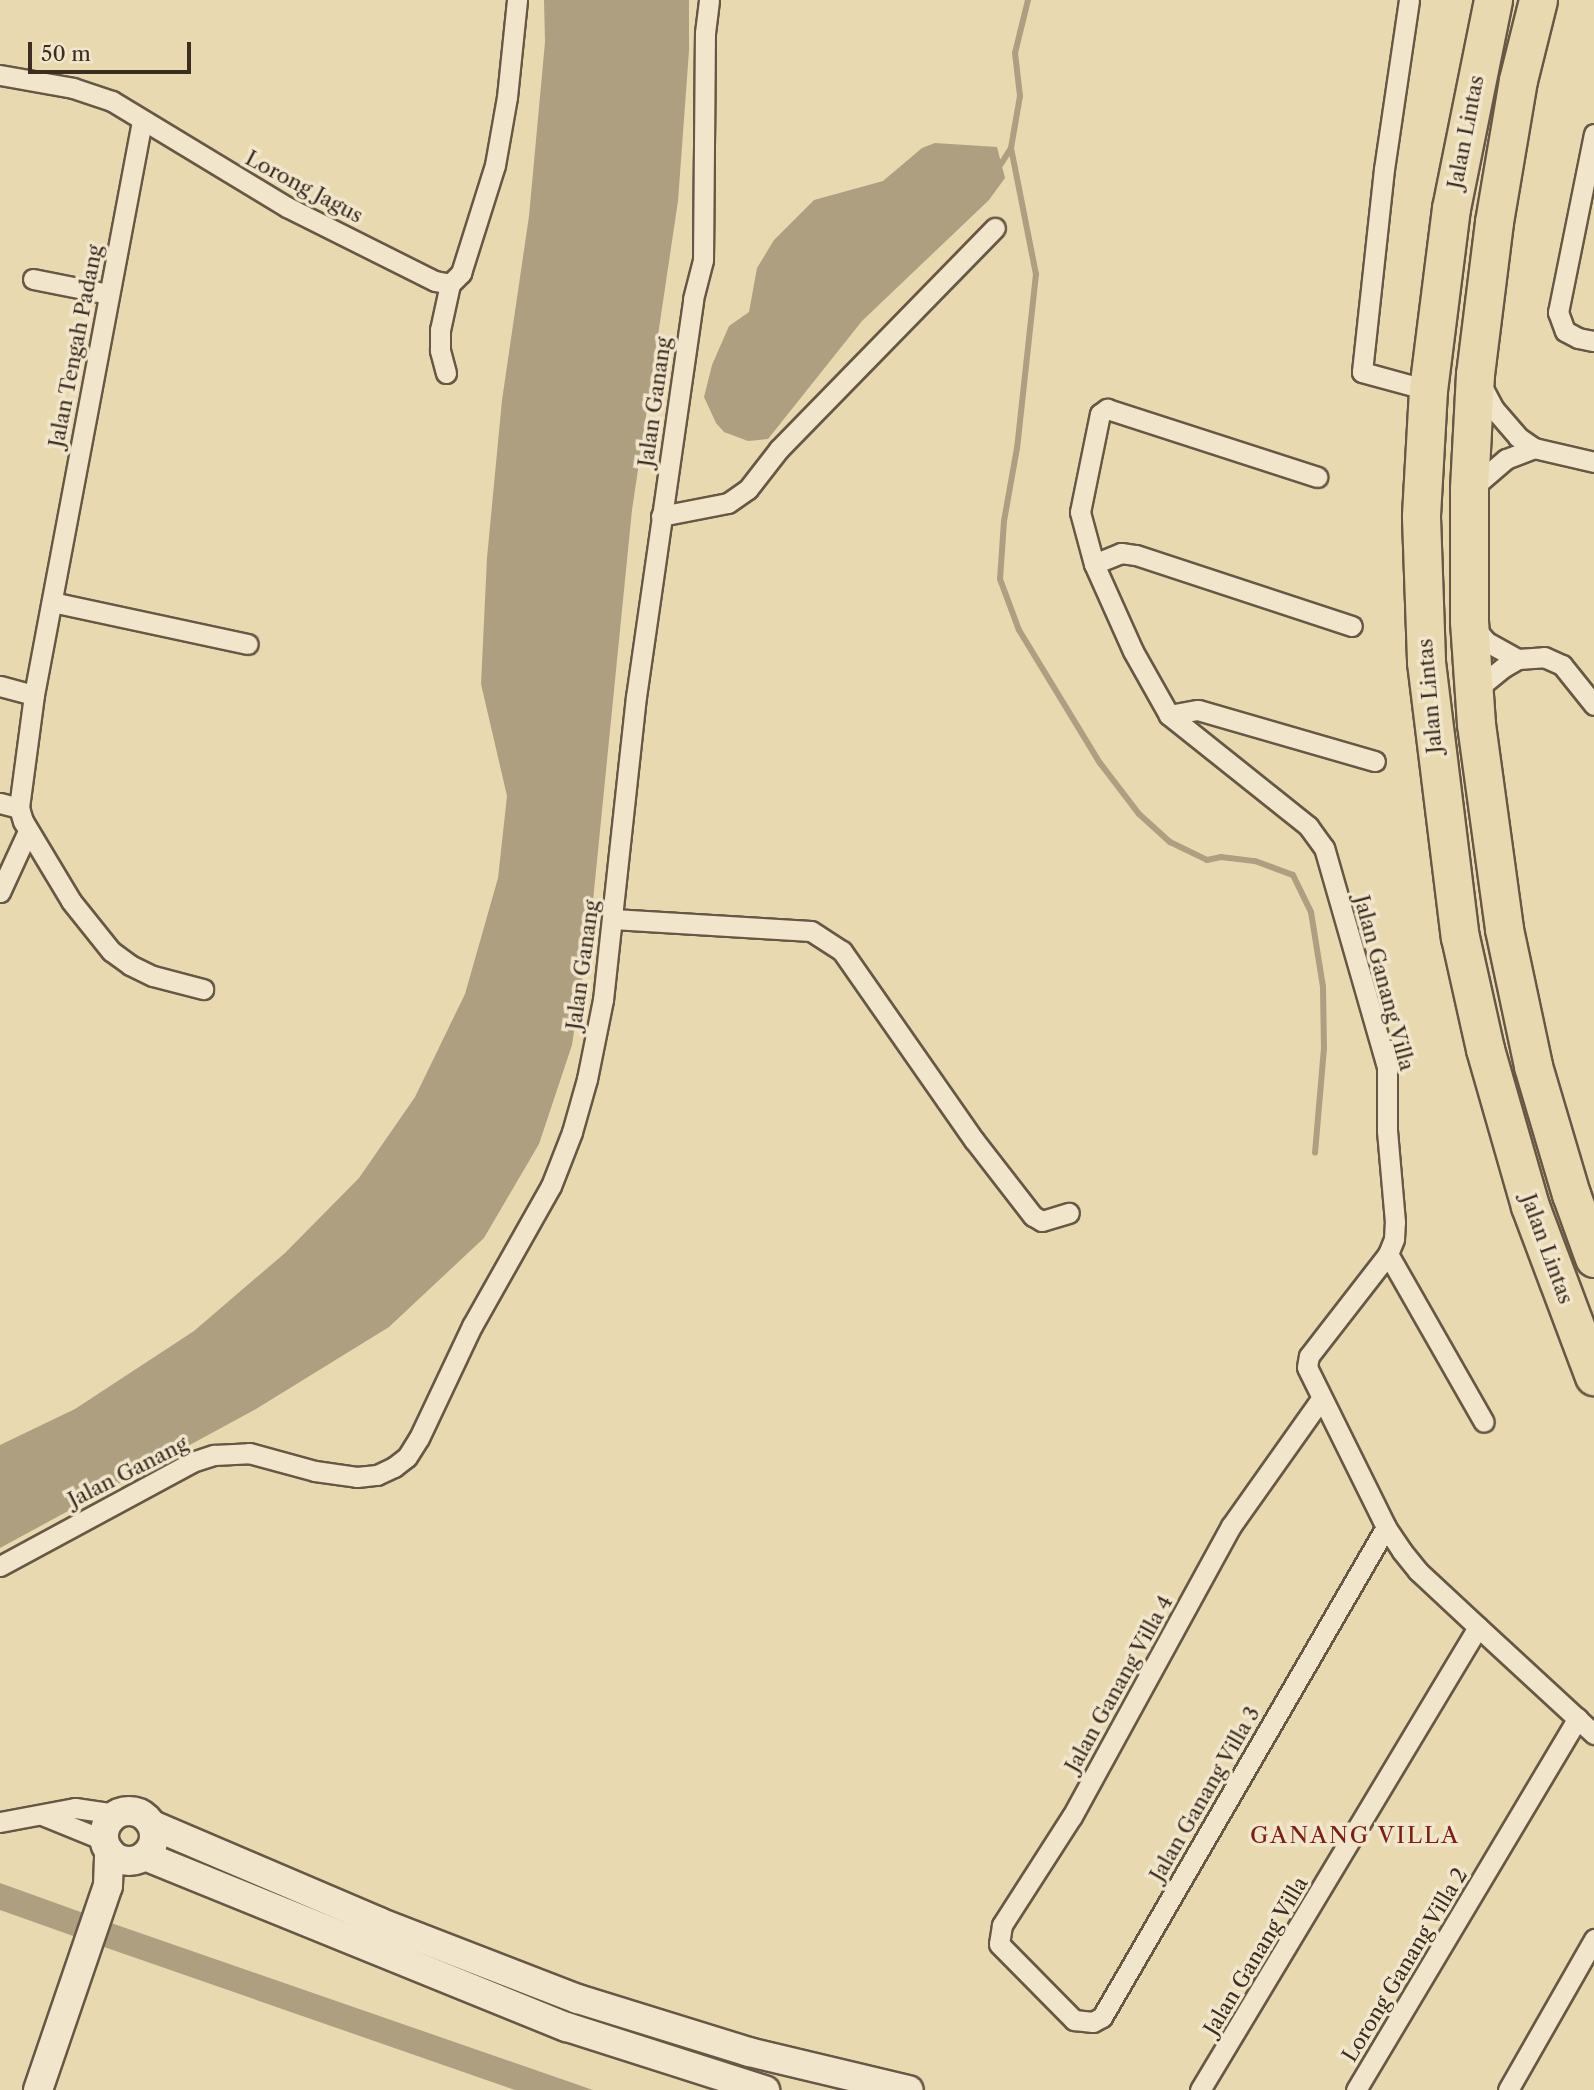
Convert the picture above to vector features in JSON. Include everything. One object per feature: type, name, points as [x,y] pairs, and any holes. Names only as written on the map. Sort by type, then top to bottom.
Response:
[{"type":"highway","name":"Jalan Lintas","points":[[1493,0],[1451,208],[1428,390],[1421,517],[1424,636],[1432,728],[1461,937],[1508,1135],[1530,1206],[1594,1376]]},
{"type":"highway","name":"Jalan Lintas","points":[[1538,0],[1518,79],[1493,234],[1475,373],[1469,490],[1469,621],[1488,833],[1515,987],[1553,1136],[1594,1258]]},
{"type":"street","points":[[446,373],[440,350],[440,330],[450,284],[461,273],[495,165],[506,107],[517,0]]},
{"type":"street","name":"Jalan Ganang","points":[[0,1566],[192,1462],[214,1455],[249,1453],[315,1471],[357,1477],[377,1475],[407,1457],[472,1326],[551,1186],[572,1132],[587,1079],[603,1000],[614,919],[636,697],[693,299],[703,260],[705,33],[709,0]]},
{"type":"street","points":[[1409,0],[1384,169],[1362,372],[1428,390]]},
{"type":"street","points":[[0,75],[74,88],[112,101],[142,121]]},
{"type":"street","name":"Lorong Jagus","points":[[142,121],[287,207],[436,281],[450,284]]},
{"type":"street","name":"Jalan Tengah Padang","points":[[10,805],[34,695],[142,121]]},
{"type":"street","points":[[1594,134],[1558,312],[1565,331],[1578,338],[1594,341]]},
{"type":"street","points":[[661,516],[728,503],[748,489],[779,449],[995,228]]},
{"type":"street","points":[[33,279],[109,294]]},
{"type":"street","points":[[1475,373],[1506,425],[1534,448],[1594,462]]},
{"type":"street","name":"Jalan Ganang Villa","points":[[1317,477],[1116,409],[1107,409],[1100,414],[1080,512],[1094,564],[1133,651],[1169,715],[1308,825],[1324,848],[1387,1067],[1387,1131],[1394,1239],[1388,1254],[1309,1356],[1307,1367],[1386,1527],[1418,1571],[1594,1734]]},
{"type":"street","points":[[1469,490],[1506,459],[1534,448]]},
{"type":"street","points":[[1094,564],[1121,553],[1136,555],[1352,625]]},
{"type":"street","points":[[51,602],[248,644]]},
{"type":"street","points":[[1469,621],[1487,642],[1518,659],[1554,659],[1594,705]]},
{"type":"street","points":[[1474,700],[1492,676],[1518,659]]},
{"type":"street","points":[[0,687],[34,695]]},
{"type":"street","points":[[1169,715],[1198,710],[1375,761]]},
{"type":"street","points":[[10,805],[71,901],[111,951],[130,965],[153,976],[203,989]]},
{"type":"street","points":[[0,892],[28,831]]},
{"type":"street","points":[[614,919],[811,931],[842,951],[974,1140],[1033,1216],[1042,1220],[1069,1213]]},
{"type":"street","points":[[1388,1254],[1484,1422]]},
{"type":"street","name":"Jalan Ganang Villa 4","points":[[1040,1986],[999,1944],[1002,1925],[1072,1816],[1231,1526],[1321,1399]]},
{"type":"street","name":"Jalan Ganang Villa 3","points":[[1040,1986],[1074,2020],[1093,2022],[1102,2017],[1386,1527]]},
{"type":"street","name":"Jalan Ganang Villa","points":[[1200,2090],[1478,1627]]},
{"type":"street","name":"Lorong Ganang Villa 2","points":[[1356,2090],[1578,1718]]},
{"type":"street","points":[[0,1822],[75,1808],[116,1814],[133,1811],[141,1813],[152,1825],[379,1922],[578,1999],[749,2052],[909,2090]]},
{"type":"street","points":[[115,1888],[106,1845],[106,1825],[116,1814]]},
{"type":"street","points":[[41,1815],[106,1845],[121,1860],[141,1858],[567,2027],[765,2090]]},
{"type":"street","points":[[58,2090],[86,1978],[115,1888],[154,1839],[152,1825]]},
{"type":"street","points":[[1508,2090],[1594,1939]]},
{"type":"street","points":[[38,2090],[86,1978]]},
{"type":"shaded area","points":[[544,0],[689,0],[689,51],[678,201],[632,510],[591,921],[572,1045],[539,1144],[484,1238],[389,1327],[256,1409],[0,1548],[0,1445],[75,1409],[194,1331],[285,1253],[359,1178],[415,1097],[465,994],[498,878],[507,796],[481,684],[487,558],[502,400],[529,216],[545,42]]},
{"type":"shaded area","points":[[935,143],[997,147],[1005,178],[989,200],[862,321],[768,439],[748,441],[724,432],[716,423],[704,397],[712,365],[729,326],[749,312],[757,268],[774,240],[814,200],[883,181],[922,148]]},
{"type":"shaded area","points":[[0,1883],[593,2090],[515,2090],[107,1948],[0,1910]]},
{"type":"waterway","points":[[1001,164],[1011,148],[1020,96],[1015,53],[1028,0]]},
{"type":"waterway","points":[[1011,148],[1036,274],[1017,448],[1004,521],[1000,579],[1019,630],[1100,763],[1139,814],[1170,842],[1207,860],[1221,857],[1255,861],[1293,875],[1311,912],[1323,987],[1324,1048],[1315,1153]]},
{"type":"district","name":"GANANG VILLA","points":[[1355,1835]]}]
